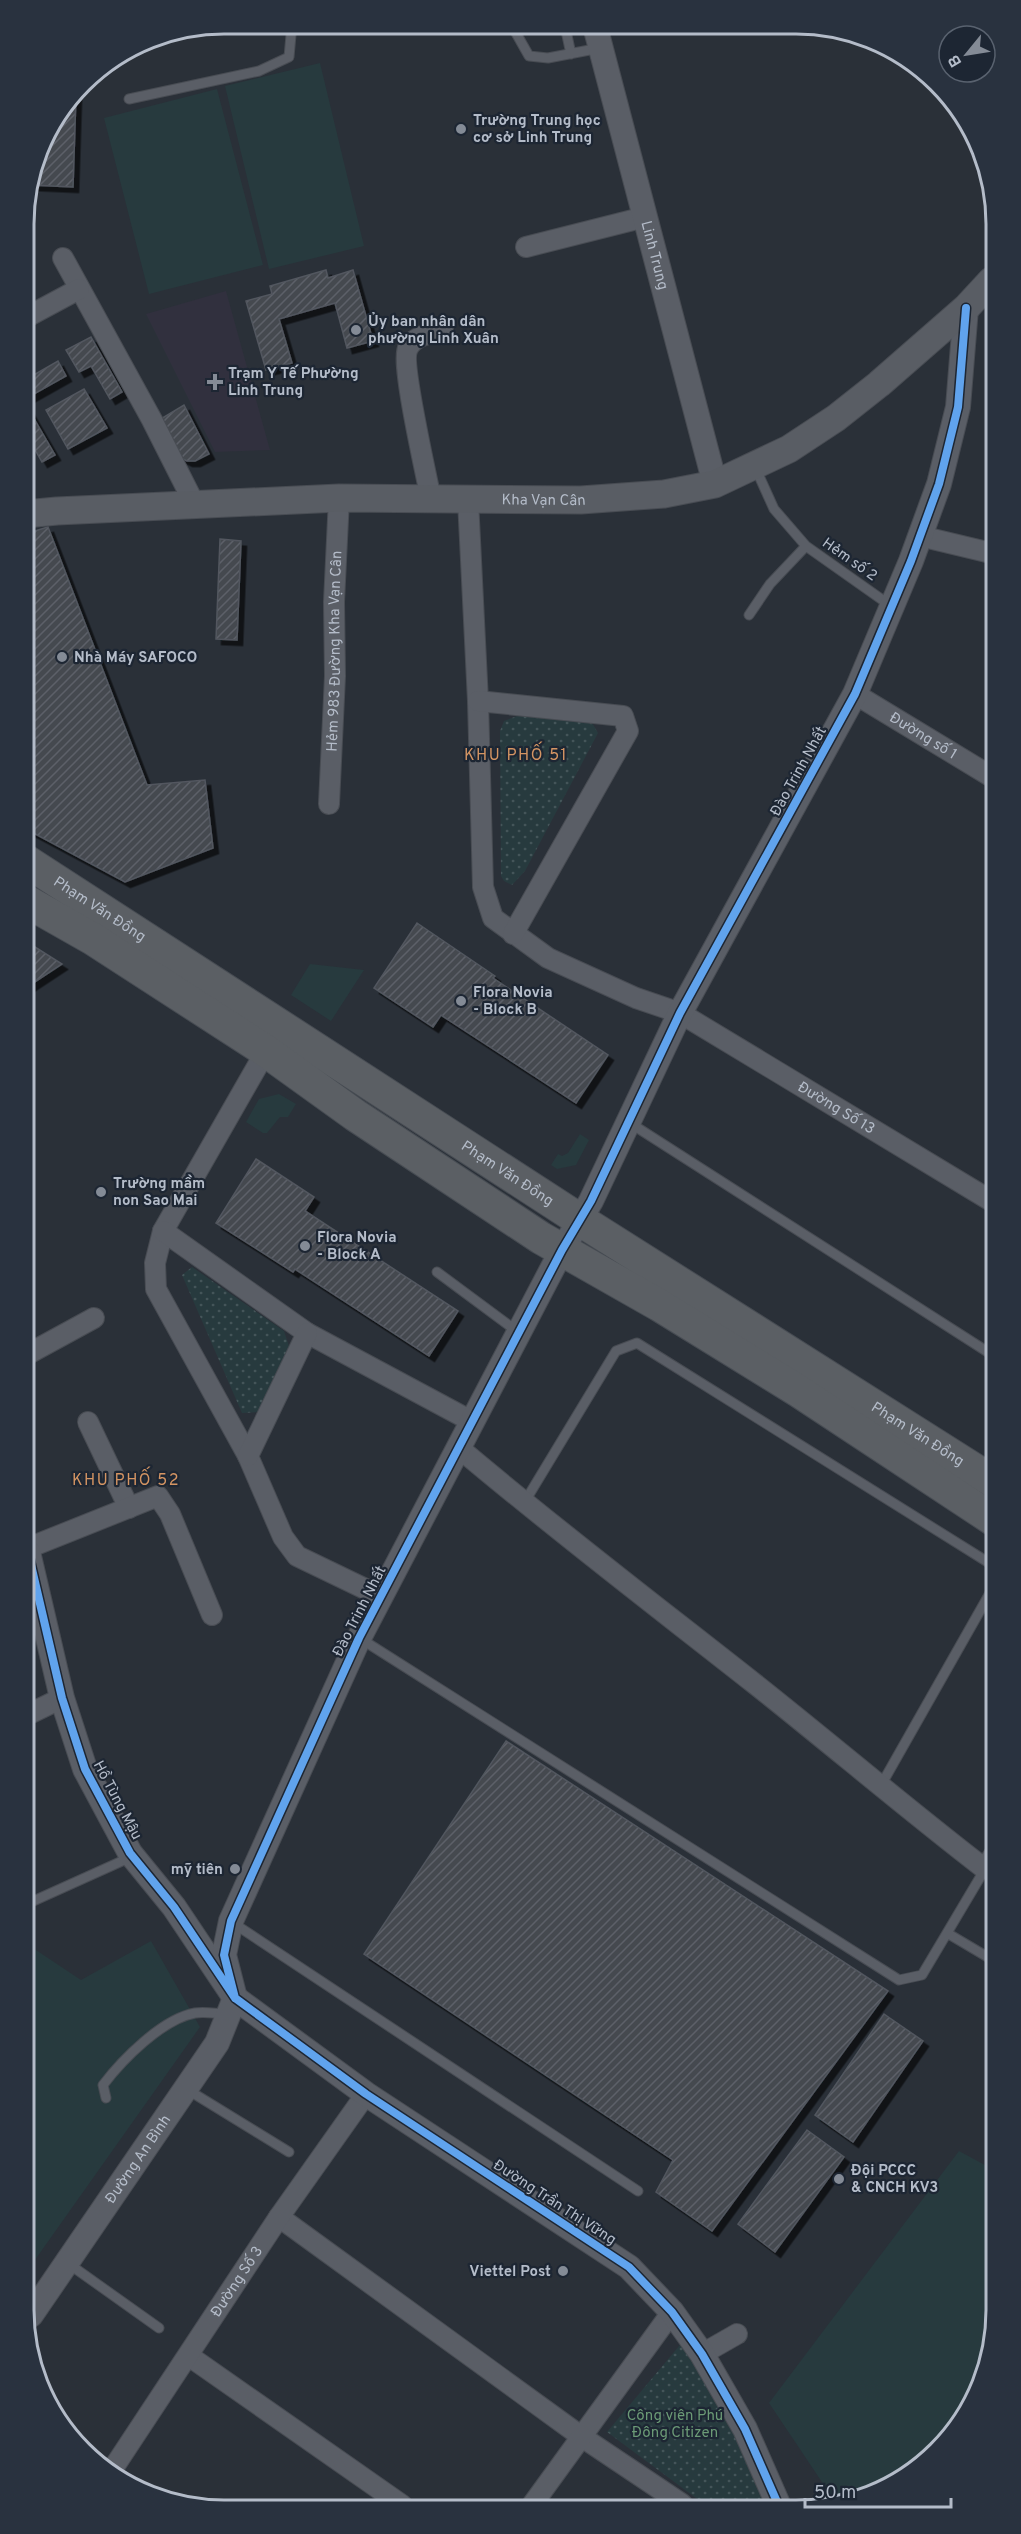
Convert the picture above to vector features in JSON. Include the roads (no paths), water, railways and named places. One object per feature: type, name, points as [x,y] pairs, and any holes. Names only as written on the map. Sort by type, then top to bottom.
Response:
[{"type":"highway","name":"Phạm Văn Đồng","points":[[35,867],[580,1220],[986,1477]]},
{"type":"highway","name":"Phạm Văn Đồng","points":[[35,905],[93,939],[266,1051],[355,1115],[562,1251],[660,1305],[780,1379],[986,1515]]},
{"type":"main road","name":"Kha Vạn Cân","points":[[35,513],[339,498],[581,500],[664,494],[715,484],[755,467],[836,418],[966,308],[987,285]]},
{"type":"street","name":"Linh Trung","points":[[598,37],[715,484]]},
{"type":"street","points":[[526,247],[645,217]]},
{"type":"street","points":[[63,258],[195,505]]},
{"type":"street","points":[[35,313],[80,289]]},
{"type":"street","name":"Đào Trinh Nhất","points":[[233,2006],[224,1955],[231,1922],[358,1638],[580,1220],[680,1013],[855,694],[939,484],[958,407],[966,308]]},
{"type":"street","points":[[430,500],[408,376],[406,351],[413,340],[443,329]]},
{"type":"street","name":"Hẻm 983 Đường Kha Vạn Cân","points":[[329,804],[335,676],[334,602],[339,498]]},
{"type":"street","name":"Đường Số 13","points":[[468,500],[478,701],[483,886],[493,918],[548,958],[636,998],[680,1013],[987,1198]]},
{"type":"street","points":[[920,536],[987,552]]},
{"type":"street","name":"Đường số 1","points":[[855,694],[987,774]]},
{"type":"street","points":[[478,701],[623,716],[628,731],[513,934]]},
{"type":"street","points":[[266,1051],[163,1231],[155,1263],[156,1289],[248,1456],[282,1538],[297,1556],[380,1596]]},
{"type":"street","points":[[163,1231],[307,1333],[473,1422]]},
{"type":"street","points":[[34,1350],[94,1318]]},
{"type":"street","points":[[248,1456],[307,1333]]},
{"type":"street","points":[[88,1422],[129,1508]]},
{"type":"street","points":[[459,1448],[524,1503],[757,1686],[880,1787],[986,1858]]},
{"type":"street","points":[[34,1547],[158,1496],[170,1514],[212,1615]]},
{"type":"street","name":"Hồ Tùng Mậu","points":[[34,1578],[62,1698],[85,1768],[134,1856],[174,1907],[233,2006]]},
{"type":"street","points":[[34,1711],[62,1698]]},
{"type":"street","name":"Đường An Bình","points":[[34,2310],[217,2043],[233,2006]]},
{"type":"street","name":"Đường Trần Thị Vững","points":[[233,2006],[629,2267],[672,2312],[702,2354],[745,2429],[776,2500]]},
{"type":"street","name":"Đường Số 3","points":[[116,2465],[279,2217],[366,2094]]},
{"type":"street","points":[[279,2217],[582,2437],[676,2500]]},
{"type":"street","points":[[536,2500],[672,2312]]},
{"type":"street","points":[[702,2354],[737,2334]]},
{"type":"street","points":[[189,2356],[395,2500]]},
{"type":"lane","points":[[129,99],[259,71],[289,57],[291,35]]},
{"type":"lane","points":[[517,35],[529,56],[548,58],[571,54],[598,37]]},
{"type":"lane","points":[[567,35],[571,54]]},
{"type":"lane","points":[[755,467],[774,509],[806,546]]},
{"type":"lane","name":"Hẻm số 2","points":[[749,615],[770,584],[806,546],[891,606]]},
{"type":"lane","points":[[628,1121],[986,1351]]},
{"type":"lane","points":[[437,1272],[520,1333]]},
{"type":"lane","points":[[524,1503],[616,1351],[637,1343],[986,1561]]},
{"type":"lane","points":[[880,1787],[986,1600]]},
{"type":"lane","points":[[358,1638],[899,1980],[922,1976],[986,1867]]},
{"type":"lane","points":[[34,1901],[134,1856]]},
{"type":"lane","points":[[231,1922],[638,2191]]},
{"type":"lane","points":[[947,1933],[986,1956]]},
{"type":"lane","points":[[106,2098],[102,2085],[155,2033],[184,2016],[233,2006]]},
{"type":"lane","points":[[186,2088],[289,2152]]},
{"type":"lane","points":[[67,2263],[159,2328]]},
{"type":"place","name":"Trường Trung học cơ sở Linh Trung","points":[[461,129]]},
{"type":"place","name":"Ủy ban nhân dân phường Linh Xuân","points":[[356,330]]},
{"type":"place","name":"Trạm Y Tế Phường Linh Trung","points":[[215,382]]},
{"type":"place","name":"Nhà Máy SAFOCO","points":[[62,657]]},
{"type":"place","name":"Flora Novia - Block B","points":[[461,1001]]},
{"type":"place","name":"Trường mầm non Sao Mai","points":[[101,1192]]},
{"type":"place","name":"Flora Novia - Block A","points":[[305,1246]]},
{"type":"place","name":"mỹ tiên","points":[[235,1869]]},
{"type":"place","name":"Đội PCCC & CNCH KV3","points":[[839,2179]]},
{"type":"place","name":"Viettel Post","points":[[563,2271]]},
{"type":"district","name":"KHU PHỐ 51","points":[[516,754]]},
{"type":"district","name":"KHU PHỐ 52","points":[[126,1479]]},
{"type":"park label","name":"Công viên Phú Đông Citizen","points":[[675,2424]]}]
